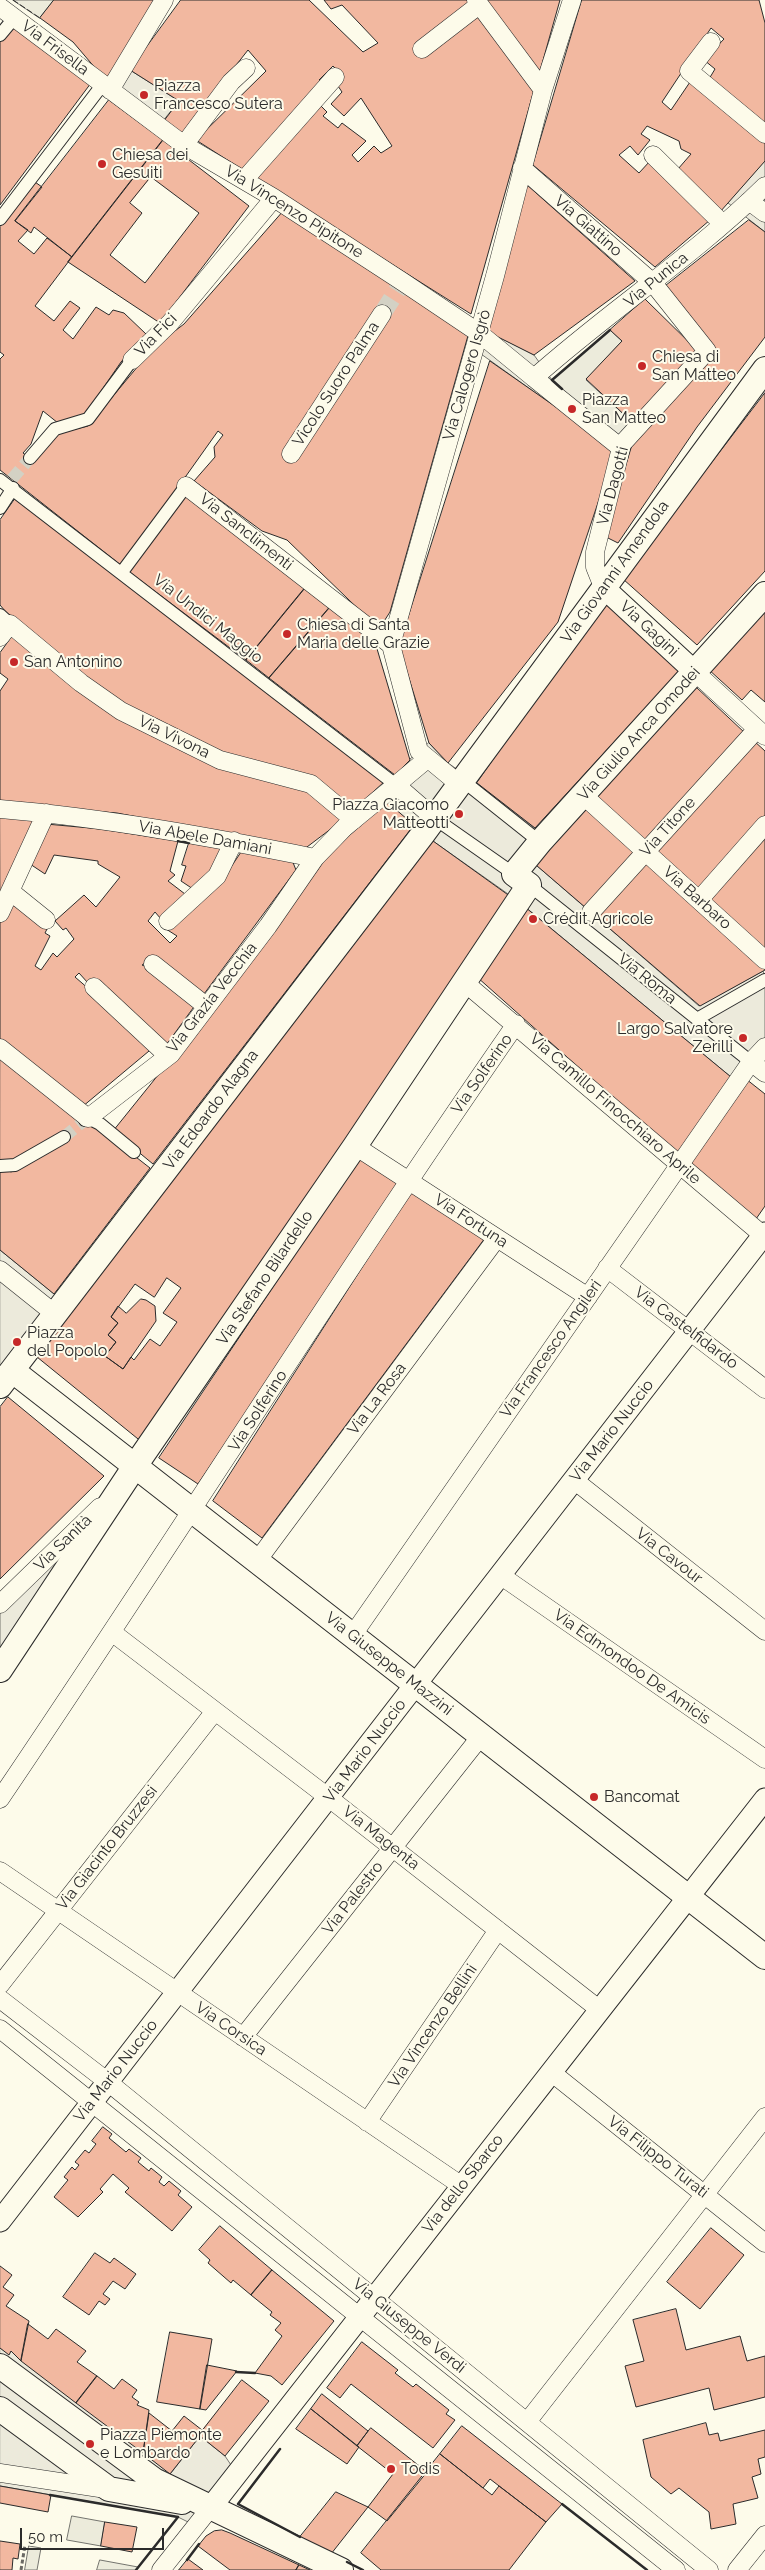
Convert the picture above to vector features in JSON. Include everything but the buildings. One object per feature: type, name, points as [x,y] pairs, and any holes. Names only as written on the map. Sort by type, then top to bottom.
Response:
[{"type":"main road","name":"Via Giovanni Amendola","points":[[428,826],[765,369]]},
{"type":"main road","name":"Via Giulio Anca Omodei","points":[[522,879],[540,842],[584,796],[765,594]]},
{"type":"main road","name":"Via Edoardo Alagna","points":[[4,1373],[55,1314],[428,826]]},
{"type":"main road","name":"Via Stefano Bilardello","points":[[0,1670],[130,1474],[356,1146],[464,982],[522,879]]},
{"type":"main road","name":"Via Giuseppe Mazzini","points":[[4,1373],[130,1474],[193,1512],[765,1957]]},
{"type":"main road","points":[[0,2366],[154,2480],[341,2570]]},
{"type":"main road","points":[[0,2410],[109,2489],[211,2507]]},
{"type":"street","points":[[0,219],[107,87],[164,0]]},
{"type":"street","name":"Via Calogero Isgrò","points":[[391,645],[479,333],[543,90],[572,0]]},
{"type":"street","points":[[422,49],[478,2],[543,90]]},
{"type":"street","points":[[0,35],[7,12]]},
{"type":"street","name":"Via Frisella","points":[[7,12],[107,87]]},
{"type":"street","points":[[711,42],[689,71],[765,134]]},
{"type":"street","points":[[184,146],[231,82],[246,68]]},
{"type":"street","points":[[244,180],[335,77]]},
{"type":"street","name":"Via Vincenzo Pipitone","points":[[107,87],[184,146],[274,198],[401,284],[539,373],[621,448]]},
{"type":"street","points":[[653,155],[723,224]]},
{"type":"street","name":"Via Giattino","points":[[522,168],[653,283]]},
{"type":"street","name":"Via Punica","points":[[539,373],[653,283],[765,186]]},
{"type":"street","name":"Via Fici","points":[[30,458],[56,429],[88,419],[132,360],[170,323],[274,198]]},
{"type":"street","points":[[749,201],[765,213]]},
{"type":"street","name":"Via Dagotti","points":[[603,587],[595,567],[595,552],[621,448],[633,429],[707,352],[653,283]]},
{"type":"street","name":"Vicolo Suoro Palma","points":[[291,454],[382,314]]},
{"type":"street","points":[[0,508],[8,483]]},
{"type":"street","name":"Via Undici Maggio","points":[[8,483],[122,572],[391,789]]},
{"type":"street","name":"Via Sanclimenti","points":[[122,572],[186,486],[391,645]]},
{"type":"street","name":"Via Gagini","points":[[603,587],[695,672]]},
{"type":"street","name":"Via Vivona","points":[[3,625],[121,711],[220,760],[311,784],[354,820]]},
{"type":"street","points":[[391,645],[423,755],[462,779],[540,842]]},
{"type":"street","points":[[695,672],[761,732]]},
{"type":"street","name":"Via Titone","points":[[585,919],[761,732]]},
{"type":"street","points":[[315,858],[354,820],[391,789],[423,755]]},
{"type":"street","points":[[391,789],[428,826],[522,879]]},
{"type":"street","name":"Via Barbaro","points":[[584,796],[765,960]]},
{"type":"street","name":"Via Abele Damiani","points":[[0,809],[106,820],[234,841],[315,858]]},
{"type":"street","points":[[0,913],[46,813]]},
{"type":"street","points":[[698,900],[765,825]]},
{"type":"street","points":[[168,920],[217,876],[234,841]]},
{"type":"street","name":"Via Grazia Vecchia","points":[[86,1119],[168,1056],[268,926],[315,858]]},
{"type":"street","name":"Via Roma","points":[[522,879],[585,919],[697,1019],[758,1067]]},
{"type":"street","points":[[10,891],[46,920]]},
{"type":"street","points":[[153,964],[206,1006]]},
{"type":"street","points":[[697,1019],[765,980]]},
{"type":"street","name":"Via Camillo Finocchiaro Aprile","points":[[464,982],[764,1235]]},
{"type":"street","points":[[94,987],[168,1056]]},
{"type":"street","name":"Via Solferino","points":[[0,1799],[193,1512],[408,1180],[516,1024]]},
{"type":"street","name":"Via Francesco Angileri","points":[[352,1636],[680,1165],[758,1067],[765,1047]]},
{"type":"street","points":[[0,1048],[86,1119],[100,1124],[134,1152]]},
{"type":"street","points":[[0,1166],[15,1165],[64,1137]]},
{"type":"street","name":"Via Fortuna","points":[[356,1146],[588,1297]]},
{"type":"street","name":"Via Mario Nuccio","points":[[0,2221],[330,1798],[415,1684],[764,1235]]},
{"type":"street","name":"Via La Rosa","points":[[256,1561],[497,1238]]},
{"type":"street","name":"Via Castelfidardo","points":[[607,1268],[765,1389]]},
{"type":"street","points":[[0,1270],[55,1314]]},
{"type":"street","name":"Via Sanità","points":[[0,1604],[130,1474]]},
{"type":"street","name":"Via Cavour","points":[[574,1480],[765,1631]]},
{"type":"street","name":"Via Edmondoo De Amicis","points":[[500,1575],[765,1759]]},
{"type":"street","name":"Via Magenta","points":[[113,1633],[330,1798],[600,2010]]},
{"type":"street","name":"Via Giacinto Bruzzesi","points":[[0,1986],[57,1910],[215,1711]]},
{"type":"street","name":"Via Palestro","points":[[243,2037],[481,1736]]},
{"type":"street","name":"Via dello Sbarco","points":[[161,2570],[765,1798]]},
{"type":"street","name":"Via Corsica","points":[[0,1871],[462,2186]]},
{"type":"street","name":"Via Vincenzo Bellini","points":[[367,2122],[498,1930]]},
{"type":"street","name":"Via Giuseppe Verdi","points":[[0,1999],[108,2082],[709,2570]]},
{"type":"street","name":"Via Giuseppe Verdi","points":[[0,2029],[676,2570]]},
{"type":"street","name":"Via Filippo Turati","points":[[551,2072],[765,2243]]},
{"type":"street","points":[[527,2422],[765,2117]]},
{"type":"street","points":[[0,2473],[109,2489]]},
{"type":"street","points":[[737,2570],[765,2535]]},
{"type":"path","points":[[20,2570],[25,2545]]},
{"type":"shaded area","points":[[13,0],[54,0],[40,18]]},
{"type":"shaded area","name":"Piazza Francesco Sutera","points":[[130,70],[179,101],[158,127],[110,90]]},
{"type":"shaded area","points":[[765,161],[765,232],[728,203]]},
{"type":"shaded area","name":"Piazza San Matteo","points":[[481,328],[534,355],[552,380],[617,439],[620,453],[474,349]]},
{"type":"shaded area","points":[[610,330],[622,341],[586,380],[631,421],[617,439],[552,380]]},
{"type":"shaded area","points":[[429,743],[448,763],[477,783],[555,844],[536,865],[699,1006],[763,971],[765,976],[765,1073],[731,1077],[518,901],[423,834],[387,802],[384,782]]},
{"type":"shaded area","name":"Piazza del Popolo","points":[[0,1250],[64,1302],[0,1386]]},
{"type":"shaded area","points":[[125,1482],[0,1670],[0,1604]]},
{"type":"shaded area","name":"Piazza Piemonte e Lombardo","points":[[0,2348],[9,2354],[11,2351],[171,2473],[200,2436],[225,2456],[237,2474],[196,2526],[178,2517],[0,2486]]},
{"type":"shaded area","points":[[72,2516],[105,2522],[101,2546],[67,2540]]},
{"type":"shaded area","points":[[29,2546],[41,2548],[37,2570],[25,2570]]},
{"type":"shaded area","points":[[100,2560],[138,2567],[136,2570],[97,2570]]},
{"type":"tunnel","points":[[382,314],[400,286]]},
{"type":"tunnel","points":[[12,479],[30,458]]},
{"type":"tunnel","points":[[64,1137],[85,1120]]},
{"type":"fence","points":[[13,0],[40,18]]},
{"type":"wall","points":[[562,389],[552,380],[610,330]]},
{"type":"wall","points":[[178,841],[189,843]]},
{"type":"wall","points":[[236,2372],[255,2373]]},
{"type":"wall","points":[[280,2449],[238,2504],[300,2537]]},
{"type":"wall","points":[[50,2495],[178,2517],[136,2570]]},
{"type":"wall","points":[[562,2504],[647,2570]]},
{"type":"wall","points":[[187,2560],[199,2544]]},
{"type":"wall","points":[[347,2562],[363,2570]]},
{"type":"place","name":"Piazza Francesco Sutera","points":[[144,95]]},
{"type":"place","name":"Chiesa dei Gesuiti","points":[[102,164]]},
{"type":"place","name":"Chiesa di San Matteo","points":[[642,366]]},
{"type":"place","name":"Piazza San Matteo","points":[[572,409]]},
{"type":"place","name":"Chiesa di Santa Maria delle Grazie","points":[[287,634]]},
{"type":"place","name":"San Antonino","points":[[14,662]]},
{"type":"place","name":"Piazza Giacomo Matteotti","points":[[459,814]]},
{"type":"place","name":"Crédit Agricole","points":[[533,919]]},
{"type":"place","name":"Largo Salvatore Zerilli","points":[[743,1038]]},
{"type":"place","name":"Piazza del Popolo","points":[[17,1342]]},
{"type":"place","name":"Bancomat","points":[[594,1797]]},
{"type":"place","name":"Piazza Piemonte e Lombardo","points":[[90,2444]]},
{"type":"place","name":"Todis","points":[[391,2469]]}]
